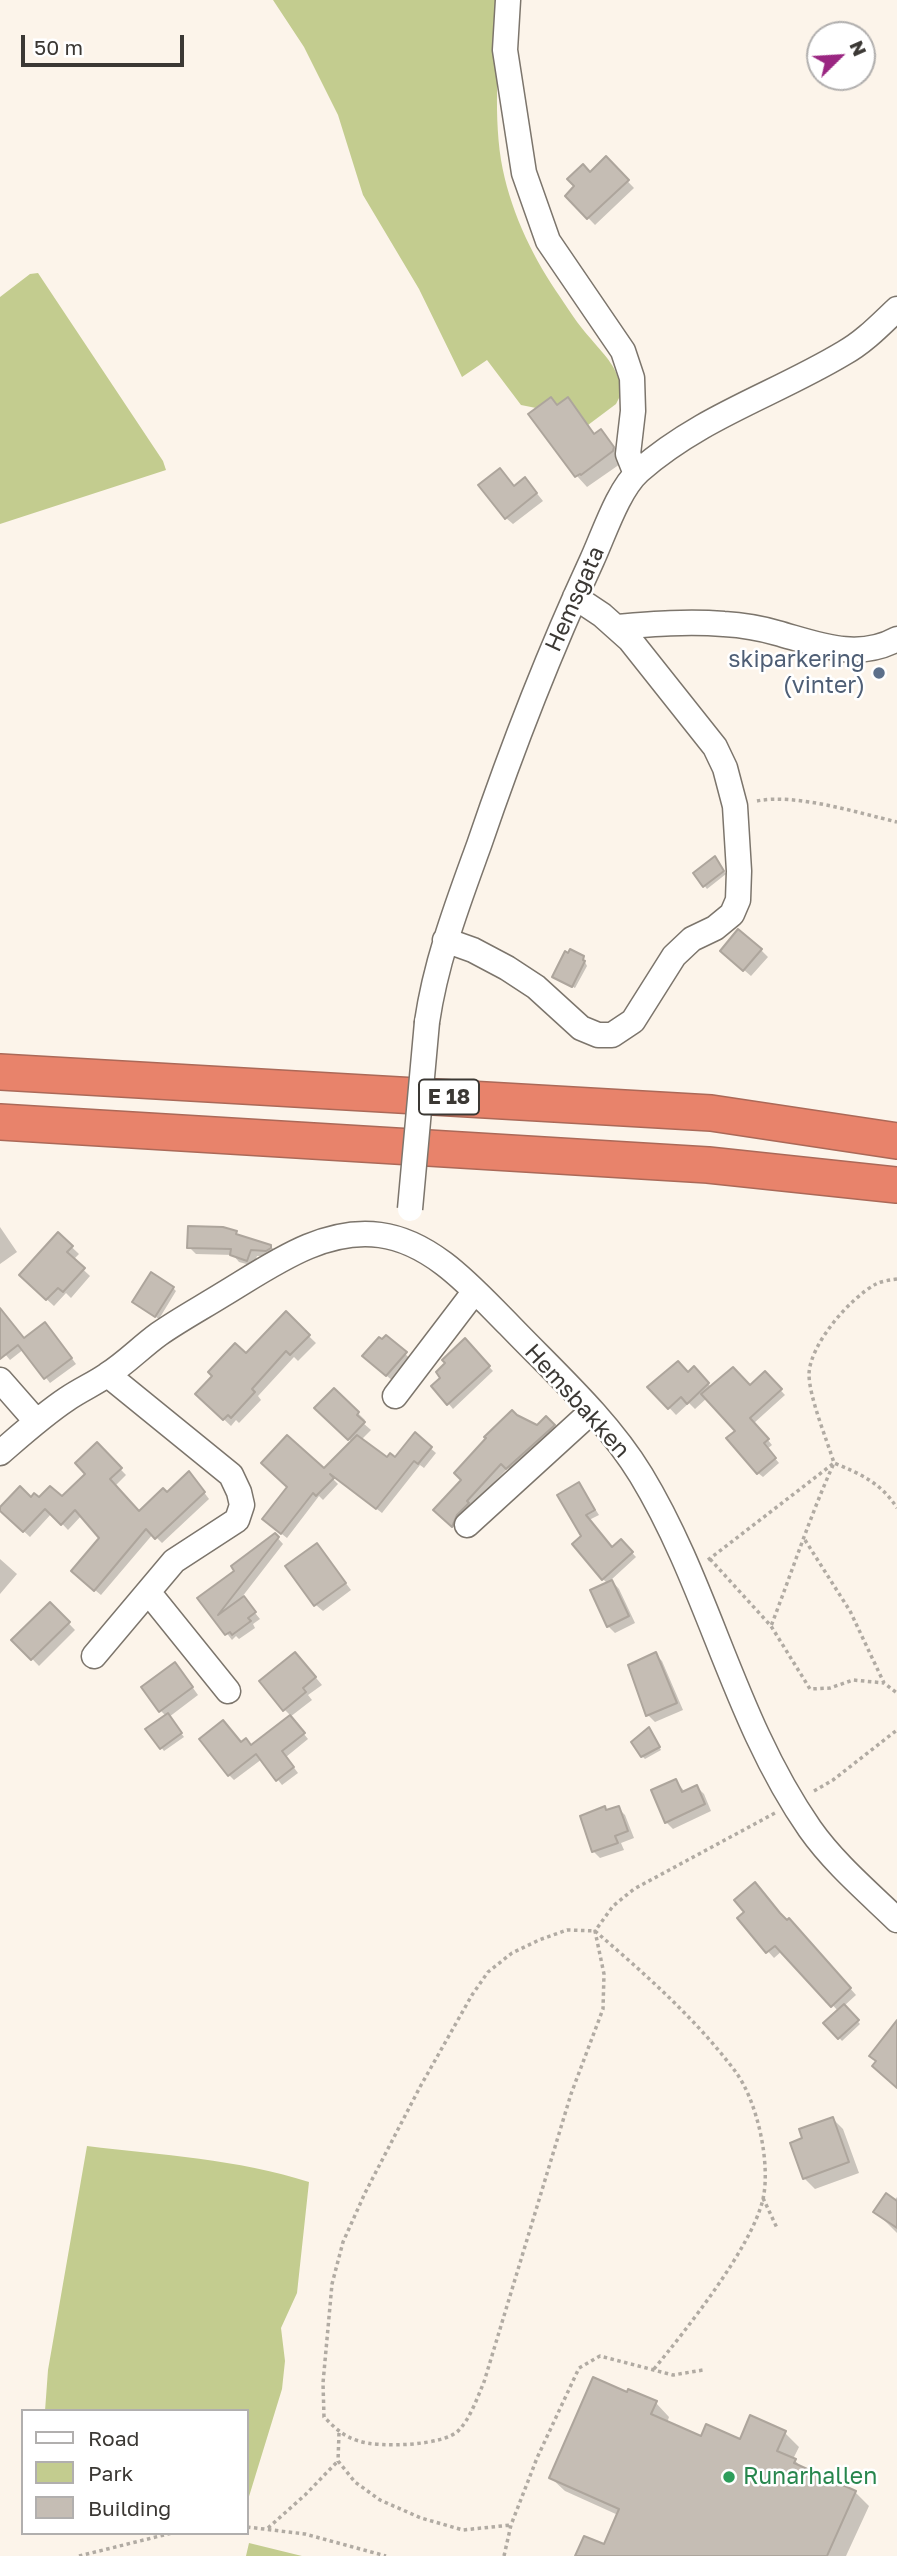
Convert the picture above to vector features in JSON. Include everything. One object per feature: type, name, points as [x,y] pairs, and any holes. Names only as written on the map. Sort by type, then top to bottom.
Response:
[{"type":"highway","name":"E 18","points":[[0,1072],[711,1113],[897,1141]]},
{"type":"highway","name":"E 18","points":[[0,1122],[708,1165],[897,1185]]},
{"type":"street","points":[[508,0],[505,50],[524,173],[548,241],[623,351],[632,378],[633,411],[628,454],[636,474]]},
{"type":"street","name":"Hemsgata","points":[[404,1240],[410,1209],[427,1022],[433,984],[515,741],[575,597],[618,503],[636,474],[670,445],[720,415],[847,352],[897,309]]},
{"type":"street","points":[[446,940],[473,950],[507,968],[536,988],[581,1028],[598,1035],[612,1035],[633,1021],[674,956],[692,939],[715,928],[732,914],[738,900],[735,806],[725,768],[715,747],[630,639],[575,597]]},
{"type":"street","points":[[616,627],[666,622],[726,624],[775,632],[821,647],[852,650],[884,646],[897,639]]},
{"type":"street","name":"Hemsbakken","points":[[0,1453],[36,1421],[69,1397],[108,1375],[160,1333],[301,1249],[352,1235],[378,1234],[404,1240],[437,1259],[475,1291],[592,1411],[641,1475],[670,1530],[737,1693],[786,1793],[811,1832],[837,1863],[897,1920]]},
{"type":"street","points":[[395,1396],[475,1291]]},
{"type":"street","points":[[94,1656],[174,1561],[237,1520],[242,1505],[231,1475],[108,1375]]},
{"type":"street","points":[[0,1380],[36,1421]]},
{"type":"street","points":[[467,1525],[592,1411]]},
{"type":"street","points":[[149,1593],[228,1691]]},
{"type":"path","points":[[735,806],[768,799],[821,804],[897,822]]},
{"type":"path","points":[[771,1626],[813,1510],[834,1463],[809,1375],[812,1356],[835,1320],[860,1295],[878,1283],[897,1279]]},
{"type":"path","points":[[834,1463],[865,1475],[886,1492],[897,1508]]},
{"type":"path","points":[[688,1572],[710,1559],[834,1463]]},
{"type":"path","points":[[804,1540],[850,1611],[884,1683],[897,1693]]},
{"type":"path","points":[[710,1559],[771,1626],[810,1689],[830,1688],[853,1680],[884,1683]]},
{"type":"path","points":[[814,1792],[834,1780],[897,1730]]},
{"type":"path","points":[[654,2369],[747,2236],[763,2198],[764,2146],[753,2109],[737,2073],[655,1985],[595,1931],[567,1930],[512,1953],[488,1972],[420,2087],[371,2181],[343,2242],[332,2284],[323,2384],[324,2417],[339,2432],[361,2442],[414,2444],[438,2441],[457,2432],[469,2416],[484,2382],[571,2094],[603,2008],[604,1974],[595,1931],[613,1906],[635,1889],[786,1807]]},
{"type":"path","points":[[763,2198],[776,2228]]},
{"type":"path","points":[[504,2556],[511,2525],[537,2458],[579,2368],[600,2356],[673,2375],[703,2370]]},
{"type":"path","points":[[339,2432],[338,2461],[355,2482],[380,2500],[421,2518],[463,2530],[511,2525]]},
{"type":"path","points":[[268,2528],[338,2461]]},
{"type":"path","points":[[248,2527],[305,2534],[386,2556]]},
{"type":"path","points":[[79,2556],[164,2535]]},
{"type":"green space","points":[[273,0],[502,0],[497,120],[501,160],[509,195],[529,245],[546,276],[577,322],[614,369],[622,392],[616,404],[588,425],[568,397],[557,405],[551,397],[536,408],[521,405],[487,360],[462,377],[419,289],[363,195],[338,115],[304,47]]},
{"type":"green space","points":[[38,273],[163,461],[166,470],[0,524],[0,297],[30,274]]},
{"type":"green space","points":[[87,2146],[227,2163],[309,2182],[297,2293],[281,2328],[285,2361],[282,2389],[248,2500],[248,2409],[45,2409],[48,2370]]},
{"type":"green space","points":[[249,2543],[302,2556],[246,2556]]},
{"type":"building","points":[[606,156],[629,180],[587,219],[565,196],[574,186],[567,179],[583,164],[590,172]]},
{"type":"building","points":[[551,397],[557,405],[568,397],[594,434],[601,429],[614,447],[613,451],[581,475],[575,477],[528,414]]},
{"type":"building","points":[[500,468],[514,486],[525,477],[537,493],[505,519],[478,485]]},
{"type":"building","points":[[715,856],[724,871],[703,887],[693,873]]},
{"type":"building","points":[[738,929],[762,949],[743,971],[720,951]]},
{"type":"building","points":[[570,949],[584,956],[585,961],[572,987],[552,977],[565,951],[568,953]]},
{"type":"building","points":[[188,1226],[223,1227],[271,1245],[271,1248],[266,1251],[251,1250],[247,1261],[230,1255],[231,1249],[187,1248]]},
{"type":"building","points":[[58,1232],[73,1246],[67,1252],[85,1268],[63,1292],[58,1288],[46,1300],[19,1275]]},
{"type":"building","points":[[151,1272],[174,1287],[155,1317],[132,1302]]},
{"type":"building","points":[[0,1308],[24,1338],[45,1322],[72,1358],[44,1379],[18,1345],[0,1359]]},
{"type":"building","points":[[286,1311],[310,1335],[290,1355],[286,1351],[252,1389],[255,1392],[231,1418],[228,1415],[223,1420],[195,1394],[212,1376],[208,1372],[235,1343],[246,1353]]},
{"type":"building","points":[[386,1335],[407,1352],[386,1376],[362,1356],[379,1337],[382,1339]]},
{"type":"building","points":[[465,1338],[490,1366],[447,1405],[431,1386],[440,1378],[436,1372],[445,1363],[442,1360]]},
{"type":"building","points":[[678,1361],[688,1372],[694,1366],[709,1383],[687,1404],[681,1397],[668,1409],[647,1387]]},
{"type":"building","points":[[733,1367],[750,1385],[765,1371],[782,1389],[750,1418],[769,1439],[764,1443],[776,1458],[757,1474],[726,1438],[735,1431],[701,1394]]},
{"type":"building","points":[[334,1388],[359,1412],[357,1415],[365,1422],[348,1440],[314,1408]]},
{"type":"building","points":[[512,1410],[537,1425],[546,1416],[555,1425],[506,1469],[501,1464],[467,1501],[469,1503],[457,1515],[452,1527],[433,1510],[461,1480],[454,1473],[486,1438],[484,1437]]},
{"type":"building","points":[[415,1432],[432,1447],[418,1464],[414,1461],[376,1509],[330,1474],[334,1478],[316,1496],[313,1493],[281,1534],[262,1519],[287,1487],[261,1463],[287,1435],[324,1468],[357,1435],[387,1457],[390,1453],[395,1457]]},
{"type":"building","points":[[97,1442],[122,1468],[110,1479],[139,1511],[163,1488],[167,1492],[189,1471],[205,1492],[155,1539],[146,1529],[94,1591],[71,1571],[99,1538],[75,1510],[61,1525],[45,1509],[23,1532],[0,1511],[0,1507],[20,1486],[31,1497],[34,1493],[39,1497],[50,1486],[62,1496],[85,1474],[75,1463]]},
{"type":"building","points":[[579,1482],[595,1510],[586,1515],[612,1547],[621,1539],[633,1552],[602,1580],[572,1544],[581,1536],[557,1495]]},
{"type":"building","points":[[275,1533],[279,1537],[218,1615],[244,1596],[256,1612],[248,1618],[251,1621],[232,1635],[230,1632],[225,1635],[197,1598],[234,1571],[231,1566]]},
{"type":"building","points":[[317,1543],[346,1583],[314,1606],[285,1566]]},
{"type":"building","points":[[612,1580],[629,1616],[607,1627],[590,1590]]},
{"type":"building","points":[[50,1602],[70,1622],[31,1660],[11,1640]]},
{"type":"building","points":[[295,1652],[316,1677],[303,1688],[306,1692],[283,1711],[259,1681]]},
{"type":"building","points":[[656,1652],[677,1703],[646,1716],[628,1665]]},
{"type":"building","points":[[175,1662],[193,1687],[159,1712],[141,1687]]},
{"type":"building","points":[[168,1713],[182,1733],[160,1749],[145,1729]]},
{"type":"building","points":[[290,1715],[305,1733],[282,1751],[294,1767],[276,1781],[256,1754],[228,1776],[199,1739],[223,1720],[241,1742],[246,1738],[251,1745]]},
{"type":"building","points":[[649,1727],[660,1747],[641,1757],[631,1742]]},
{"type":"building","points":[[676,1779],[682,1792],[697,1785],[705,1804],[665,1823],[651,1790]]},
{"type":"building","points":[[605,1806],[606,1810],[619,1806],[628,1831],[615,1836],[618,1843],[592,1852],[580,1816]]},
{"type":"building","points":[[755,1882],[780,1913],[787,1920],[789,1918],[851,1988],[831,2007],[775,1946],[766,1953],[737,1918],[744,1912],[734,1900]]},
{"type":"building","points":[[844,2004],[859,2020],[838,2039],[823,2023]]},
{"type":"building","points":[[897,2020],[897,2088],[872,2066],[876,2061],[869,2056]]},
{"type":"building","points":[[833,2117],[849,2162],[803,2179],[790,2143],[802,2138],[799,2129]]},
{"type":"building","points":[[886,2193],[897,2201],[897,2228],[873,2212]]},
{"type":"building","name":"Runarhallen","points":[[593,2377],[627,2392],[628,2389],[657,2401],[651,2414],[701,2436],[706,2424],[740,2439],[750,2415],[786,2431],[777,2451],[796,2459],[794,2463],[856,2491],[827,2556],[575,2556],[584,2536],[604,2544],[619,2509],[549,2478]]},
{"type":"place","name":"skiparkering (vinter)","points":[[879,673]]},
{"type":"place","name":"Runarhallen","points":[[729,2477]]}]
